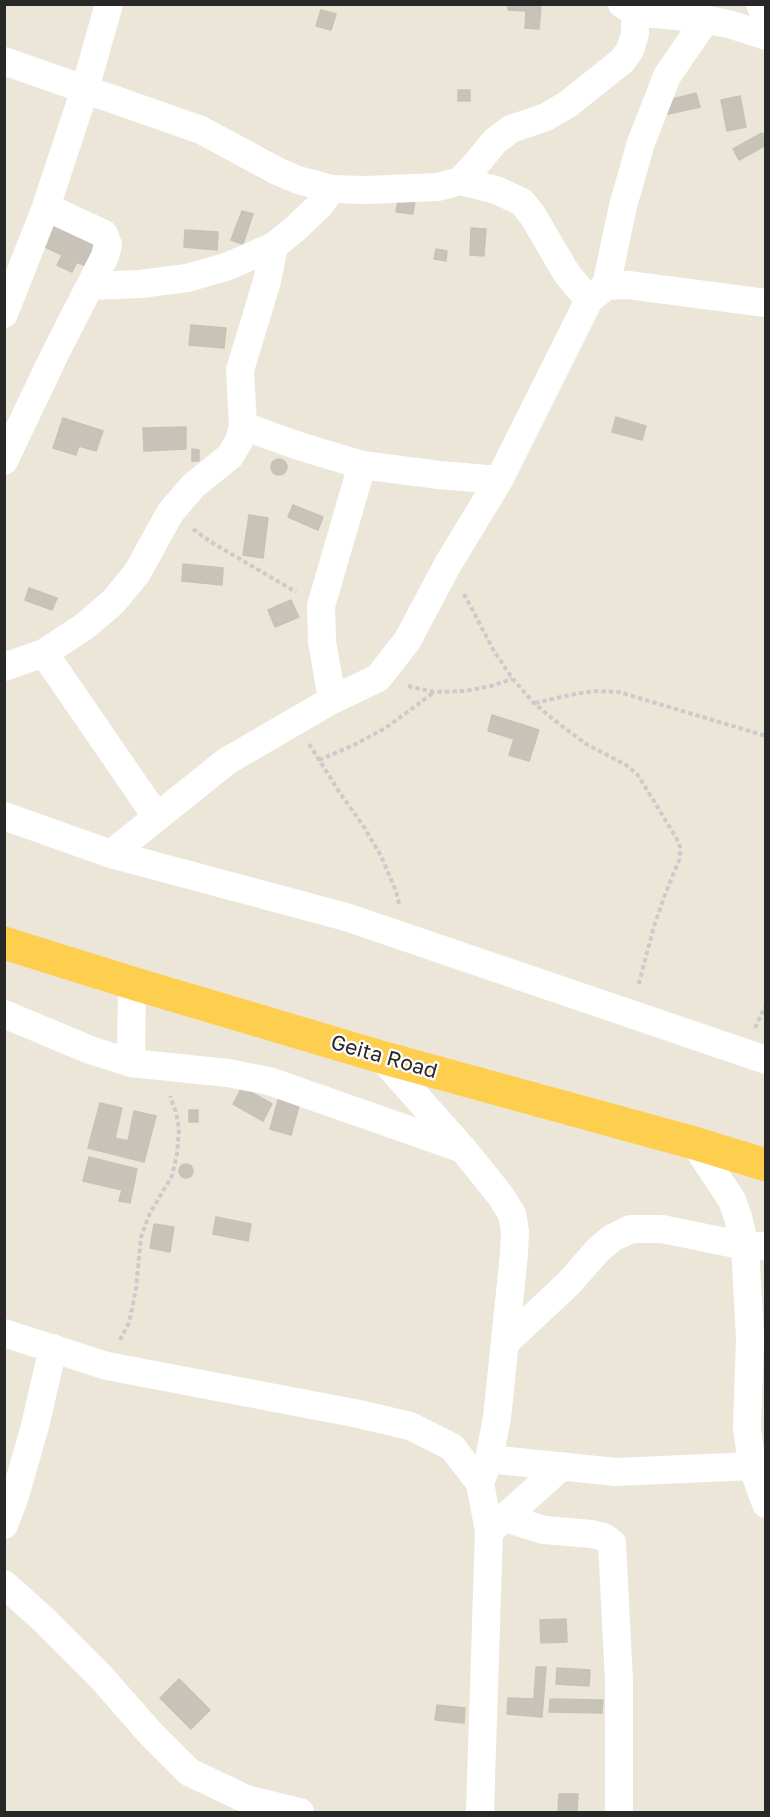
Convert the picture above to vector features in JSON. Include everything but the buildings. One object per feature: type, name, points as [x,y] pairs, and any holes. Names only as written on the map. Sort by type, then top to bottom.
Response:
[{"type":"highway","name":"Geita Road","points":[[4,943],[381,1057],[765,1165]]},
{"type":"street","points":[[4,314],[46,207],[85,90],[109,4]]},
{"type":"street","points":[[760,4],[765,18]]},
{"type":"street","points":[[460,181],[495,141],[511,129],[546,117],[561,108],[622,61],[630,50],[635,34],[629,8],[729,24],[765,36]]},
{"type":"street","points":[[111,854],[227,761],[332,700],[378,678],[407,641],[448,564],[499,480],[598,293],[641,143],[667,76],[706,20]]},
{"type":"street","points":[[4,61],[201,130],[298,180],[332,189],[438,187],[460,181],[496,190],[522,202],[533,216],[567,274],[598,293],[628,285],[765,303]]},
{"type":"street","points":[[90,286],[140,284],[187,278],[226,267],[274,246],[319,206],[332,189]]},
{"type":"street","points":[[4,461],[105,256],[108,245],[104,234],[46,207]]},
{"type":"street","points":[[4,667],[45,653],[85,626],[113,602],[137,573],[170,513],[193,486],[230,456],[239,441],[243,426],[240,370],[267,281],[274,246]]},
{"type":"street","points":[[243,426],[362,465],[499,480]]},
{"type":"street","points":[[332,700],[322,641],[321,606],[362,465]]},
{"type":"street","points":[[45,653],[156,816]]},
{"type":"street","points":[[4,816],[111,854],[346,917],[765,1060]]},
{"type":"street","points":[[132,983],[140,1065]]},
{"type":"street","points":[[7,1022],[140,1065],[199,1070],[269,1081],[463,1149]]},
{"type":"street","points":[[381,1057],[463,1149],[500,1195],[512,1214],[516,1231],[497,1418],[484,1471],[497,1524],[480,1812]]},
{"type":"street","points":[[693,1143],[732,1200],[738,1217],[755,1246],[747,1428],[752,1466],[765,1504]]},
{"type":"street","points":[[506,1342],[569,1283],[598,1250],[612,1238],[631,1229],[662,1229],[755,1246]]},
{"type":"street","points":[[4,1333],[107,1366],[359,1414],[410,1426],[452,1447],[484,1471],[562,1466],[616,1472],[752,1466]]},
{"type":"street","points":[[4,1525],[15,1496],[35,1426],[53,1348]]},
{"type":"street","points":[[497,1524],[562,1466]]},
{"type":"street","points":[[497,1524],[592,1534],[604,1537],[612,1543],[619,1681],[619,1812]]},
{"type":"street","points":[[4,1584],[45,1620],[189,1772],[246,1799],[300,1812]]},
{"type":"path","points":[[170,513],[211,542],[321,606]]},
{"type":"path","points":[[448,564],[489,642],[512,678],[534,703],[586,744],[627,765],[638,775],[669,823],[680,847],[680,858],[654,926],[629,1014]]},
{"type":"path","points":[[378,678],[434,692],[465,691],[490,686],[512,678]]},
{"type":"path","points":[[534,703],[597,691],[619,692],[765,736]]},
{"type":"path","points":[[319,760],[387,727],[434,692]]},
{"type":"path","points":[[294,721],[381,856],[396,891],[406,937]]},
{"type":"path","points":[[107,1366],[129,1323],[136,1289],[141,1237],[150,1213],[172,1176],[177,1154],[179,1129],[176,1112],[168,1092],[140,1065]]}]
